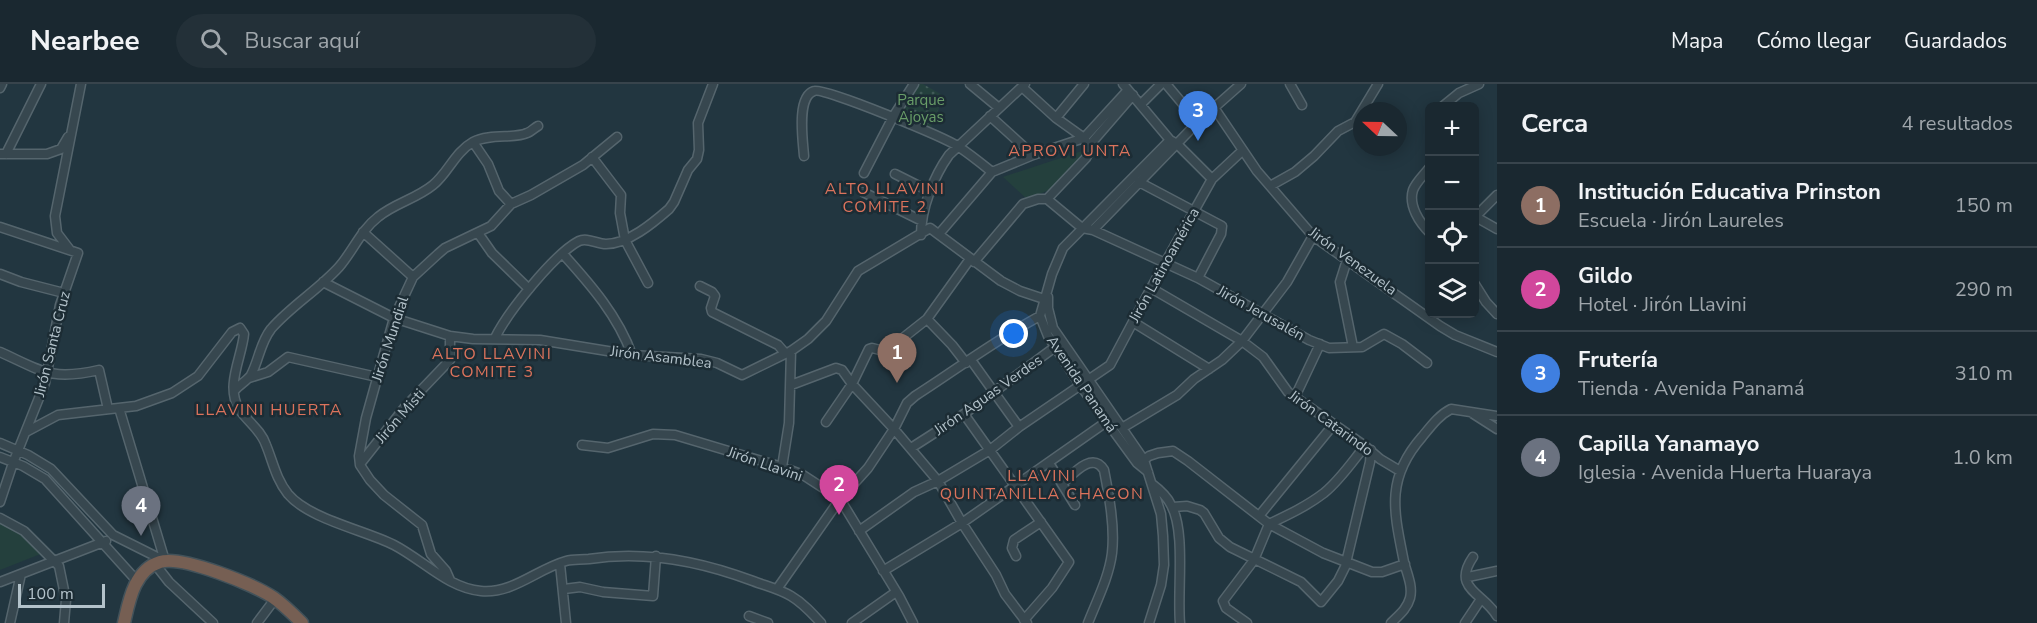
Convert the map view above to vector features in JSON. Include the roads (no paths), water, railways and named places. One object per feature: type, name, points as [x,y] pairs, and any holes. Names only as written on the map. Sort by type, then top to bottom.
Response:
[{"type":"highway","points":[[124,623],[137,581],[160,563],[205,568],[275,599],[302,623]]},
{"type":"street","points":[[0,88],[2,84]]},
{"type":"street","points":[[41,84],[3,154],[39,155],[55,151],[60,149],[71,131]]},
{"type":"street","points":[[74,252],[59,236],[54,222],[81,84]]},
{"type":"street","points":[[495,338],[503,322],[529,289],[563,255],[581,241],[606,244],[625,240],[662,214],[674,202],[687,170],[697,159],[698,123],[713,84]]},
{"type":"street","points":[[864,173],[893,117],[914,84]]},
{"type":"street","points":[[970,84],[999,108]]},
{"type":"street","points":[[1056,118],[1084,84]]},
{"type":"street","points":[[1141,104],[1161,84]]},
{"type":"street","points":[[1166,84],[1198,122]]},
{"type":"street","name":"Avenida Panamá","points":[[1149,623],[1161,585],[1164,565],[1161,514],[1144,460],[1115,419],[1055,347],[1040,315],[1047,286],[1064,248],[1173,142],[1215,109],[1241,84]]},
{"type":"street","points":[[1290,84],[1302,105]]},
{"type":"street","points":[[1270,186],[1295,172],[1338,131],[1355,122],[1378,84]]},
{"type":"street","points":[[1448,102],[1459,93],[1479,84]]},
{"type":"street","points":[[921,235],[921,221],[942,164],[958,146],[1023,86],[1056,118],[1086,142],[1090,150],[1047,199]]},
{"type":"street","points":[[939,234],[992,172],[1033,154],[1086,142],[1128,90],[1173,142],[1212,179]]},
{"type":"street","points":[[804,156],[802,116],[806,99],[814,91],[833,93],[958,146],[992,172]]},
{"type":"street","name":"Jirón Venezuela","points":[[1215,109],[1242,151],[1313,236],[1455,335],[1497,352]]},
{"type":"street","points":[[990,116],[1033,154]]},
{"type":"street","points":[[249,378],[263,341],[270,331],[340,266],[363,232],[385,211],[418,196],[432,186],[452,161],[473,142],[494,136],[527,134],[538,126]]},
{"type":"street","name":"Jirón Mundial","points":[[360,465],[359,456],[366,418],[377,377],[394,318],[413,277],[445,248],[498,221],[511,204],[531,195],[592,157],[617,137]]},
{"type":"street","points":[[473,142],[488,164],[499,191],[511,204]]},
{"type":"street","name":"Avenida Panamá","points":[[1093,231],[1173,142]]},
{"type":"street","name":"Jirón Latinoamérica","points":[[859,531],[914,492],[938,481],[990,450],[1019,427],[1110,365],[1150,288],[1212,179],[1242,151]]},
{"type":"street","points":[[592,157],[621,195],[620,213],[625,240],[648,283]]},
{"type":"street","points":[[1425,173],[1413,190],[1412,199],[1419,220],[1425,227]]},
{"type":"street","points":[[895,174],[931,192]]},
{"type":"street","points":[[1139,182],[1194,209],[1222,226],[1221,234],[1198,278]]},
{"type":"street","points":[[863,192],[921,221]]},
{"type":"street","points":[[1479,213],[1497,195]]},
{"type":"street","points":[[826,422],[852,384],[869,349],[884,351],[889,349],[927,319],[972,261],[1023,204],[1038,199],[1047,199],[1082,228],[1093,231]]},
{"type":"street","points":[[1479,219],[1497,229]]},
{"type":"street","points":[[0,226],[74,252]]},
{"type":"street","points":[[788,352],[815,333],[858,272],[930,228],[1001,281],[1020,291],[1044,299]]},
{"type":"street","name":"Jirón Jerusalén","points":[[1093,231],[1198,278],[1262,315],[1320,344],[1336,348],[1362,346],[1384,334],[1426,363]]},
{"type":"street","points":[[363,232],[413,277]]},
{"type":"street","points":[[478,233],[492,253],[529,289]]},
{"type":"street","points":[[1122,428],[1177,395],[1222,360],[1242,340],[1287,282],[1313,236]]},
{"type":"street","name":"Jirón Santa Cruz","points":[[0,502],[47,374],[74,252]]},
{"type":"street","points":[[563,255],[588,282],[610,312],[624,334],[632,356]]},
{"type":"street","points":[[1347,260],[1340,282],[1353,347]]},
{"type":"street","points":[[0,274],[64,293]]},
{"type":"street","name":"Jirón Asamblea","points":[[323,282],[394,318],[450,336],[472,339],[540,340],[632,356],[701,359],[717,363],[740,375],[788,352]]},
{"type":"street","points":[[700,286],[716,296],[711,308],[712,312],[788,352],[791,385],[789,423],[782,467]]},
{"type":"street","name":"Avenida Panamá","points":[[1047,286],[1050,321],[1066,345],[1106,421],[1137,463],[1148,472]]},
{"type":"street","name":"Jirón Catarindo","points":[[1150,288],[1198,313],[1242,340],[1263,357],[1283,387],[1295,397],[1400,471]]},
{"type":"street","points":[[1479,291],[1497,314]]},
{"type":"street","points":[[777,589],[840,499],[868,468],[908,403],[1015,329],[1040,315]]},
{"type":"street","points":[[927,319],[995,392],[1019,427]]},
{"type":"street","points":[[1133,322],[1209,369]]},
{"type":"street","points":[[26,432],[57,416],[136,406],[161,398],[192,381],[204,370],[232,332],[240,328],[244,333],[237,364],[235,400],[261,435],[272,466],[289,496],[325,519],[394,545],[450,581],[481,591],[492,591],[519,584],[560,564],[607,556],[656,556],[724,570],[777,589],[801,603],[821,623]]},
{"type":"street","name":"Jirón Misti","points":[[360,465],[405,407],[450,360],[450,336]]},
{"type":"street","points":[[1295,397],[1320,344]]},
{"type":"street","name":"Jirón Aguas Verdes","points":[[911,448],[964,414],[1055,347],[1066,345]]},
{"type":"street","points":[[0,352],[47,374],[64,376],[99,370],[108,409]]},
{"type":"street","points":[[234,391],[249,378],[268,372],[288,357],[377,377]]},
{"type":"street","points":[[791,385],[836,368],[842,370],[938,481],[996,575],[1005,594],[1026,621],[1069,562],[964,414]]},
{"type":"street","points":[[119,408],[160,563],[169,582],[213,623]]},
{"type":"street","points":[[1391,623],[1406,609],[1411,596],[1410,581],[1396,527],[1395,507],[1400,471],[1412,449],[1441,415],[1451,409],[1497,416]]},
{"type":"street","points":[[1467,410],[1497,429]]},
{"type":"street","points":[[883,571],[962,523],[1106,421],[1115,419]]},
{"type":"street","points":[[1259,516],[1334,424]]},
{"type":"street","name":"Jirón Llavini","points":[[582,445],[608,448],[653,434],[675,435],[803,475],[840,499],[913,623]]},
{"type":"street","points":[[0,443],[28,455],[51,469],[112,535],[160,563]]},
{"type":"street","points":[[1247,623],[1226,608],[1223,602],[1254,560],[1269,524],[1291,514],[1324,493],[1368,448]]},
{"type":"street","points":[[1173,507],[1187,506],[1200,510],[1219,538],[1230,547],[1300,582],[1321,602],[1338,581],[1347,562],[1370,462],[1368,448]]},
{"type":"street","points":[[1144,460],[1158,453],[1173,451],[1269,524],[1323,553],[1365,570],[1382,572],[1405,564]]},
{"type":"street","points":[[0,457],[45,479],[137,581]]},
{"type":"street","points":[[1049,463],[1075,505]]},
{"type":"street","points":[[1063,483],[1087,464],[1096,463],[1104,470],[1113,523],[1112,554],[1105,582],[1088,623]]},
{"type":"street","points":[[360,465],[384,495],[422,525],[431,554],[446,571],[450,581]]},
{"type":"street","points":[[1151,484],[1165,496],[1173,507],[1179,533],[1177,607],[1180,623]]},
{"type":"street","points":[[0,518],[24,531],[59,566],[65,588],[64,623]]},
{"type":"street","points":[[1016,556],[1012,548],[1014,540],[1041,522]]},
{"type":"street","points":[[0,582],[103,544],[112,535]]},
{"type":"street","points":[[564,589],[580,587],[603,592],[653,596],[656,556]]},
{"type":"street","points":[[1473,557],[1465,571],[1466,583],[1494,610],[1497,616]]},
{"type":"street","points":[[560,564],[566,623]]},
{"type":"street","points":[[1467,580],[1468,577],[1497,572]]},
{"type":"street","points":[[10,623],[21,574]]},
{"type":"street","points":[[852,623],[896,592]]},
{"type":"street","points":[[257,623],[275,599]]},
{"type":"street","points":[[1465,623],[1481,599]]},
{"type":"street","points":[[749,616],[768,623]]},
{"type":"place","name":"Frutería","points":[[1198,141]]},
{"type":"place","name":"Institución Educativa Prinston","points":[[897,383]]},
{"type":"place","name":"Gildo","points":[[839,515]]},
{"type":"place","name":"Capilla Yanamayo","points":[[141,536]]},
{"type":"district","name":"APROVI UNTA","points":[[1070,150]]},
{"type":"district","name":"ALTO LLAVINI COMITE 2","points":[[885,197]]},
{"type":"district","name":"ALTO LLAVINI COMITE 3","points":[[492,362]]},
{"type":"district","name":"LLAVINI HUERTA","points":[[269,409]]},
{"type":"district","name":"LLAVINI QUINTANILLA CHACON","points":[[1042,484]]},
{"type":"park label","name":"Parque Ajoyas","points":[[921,108]]}]
